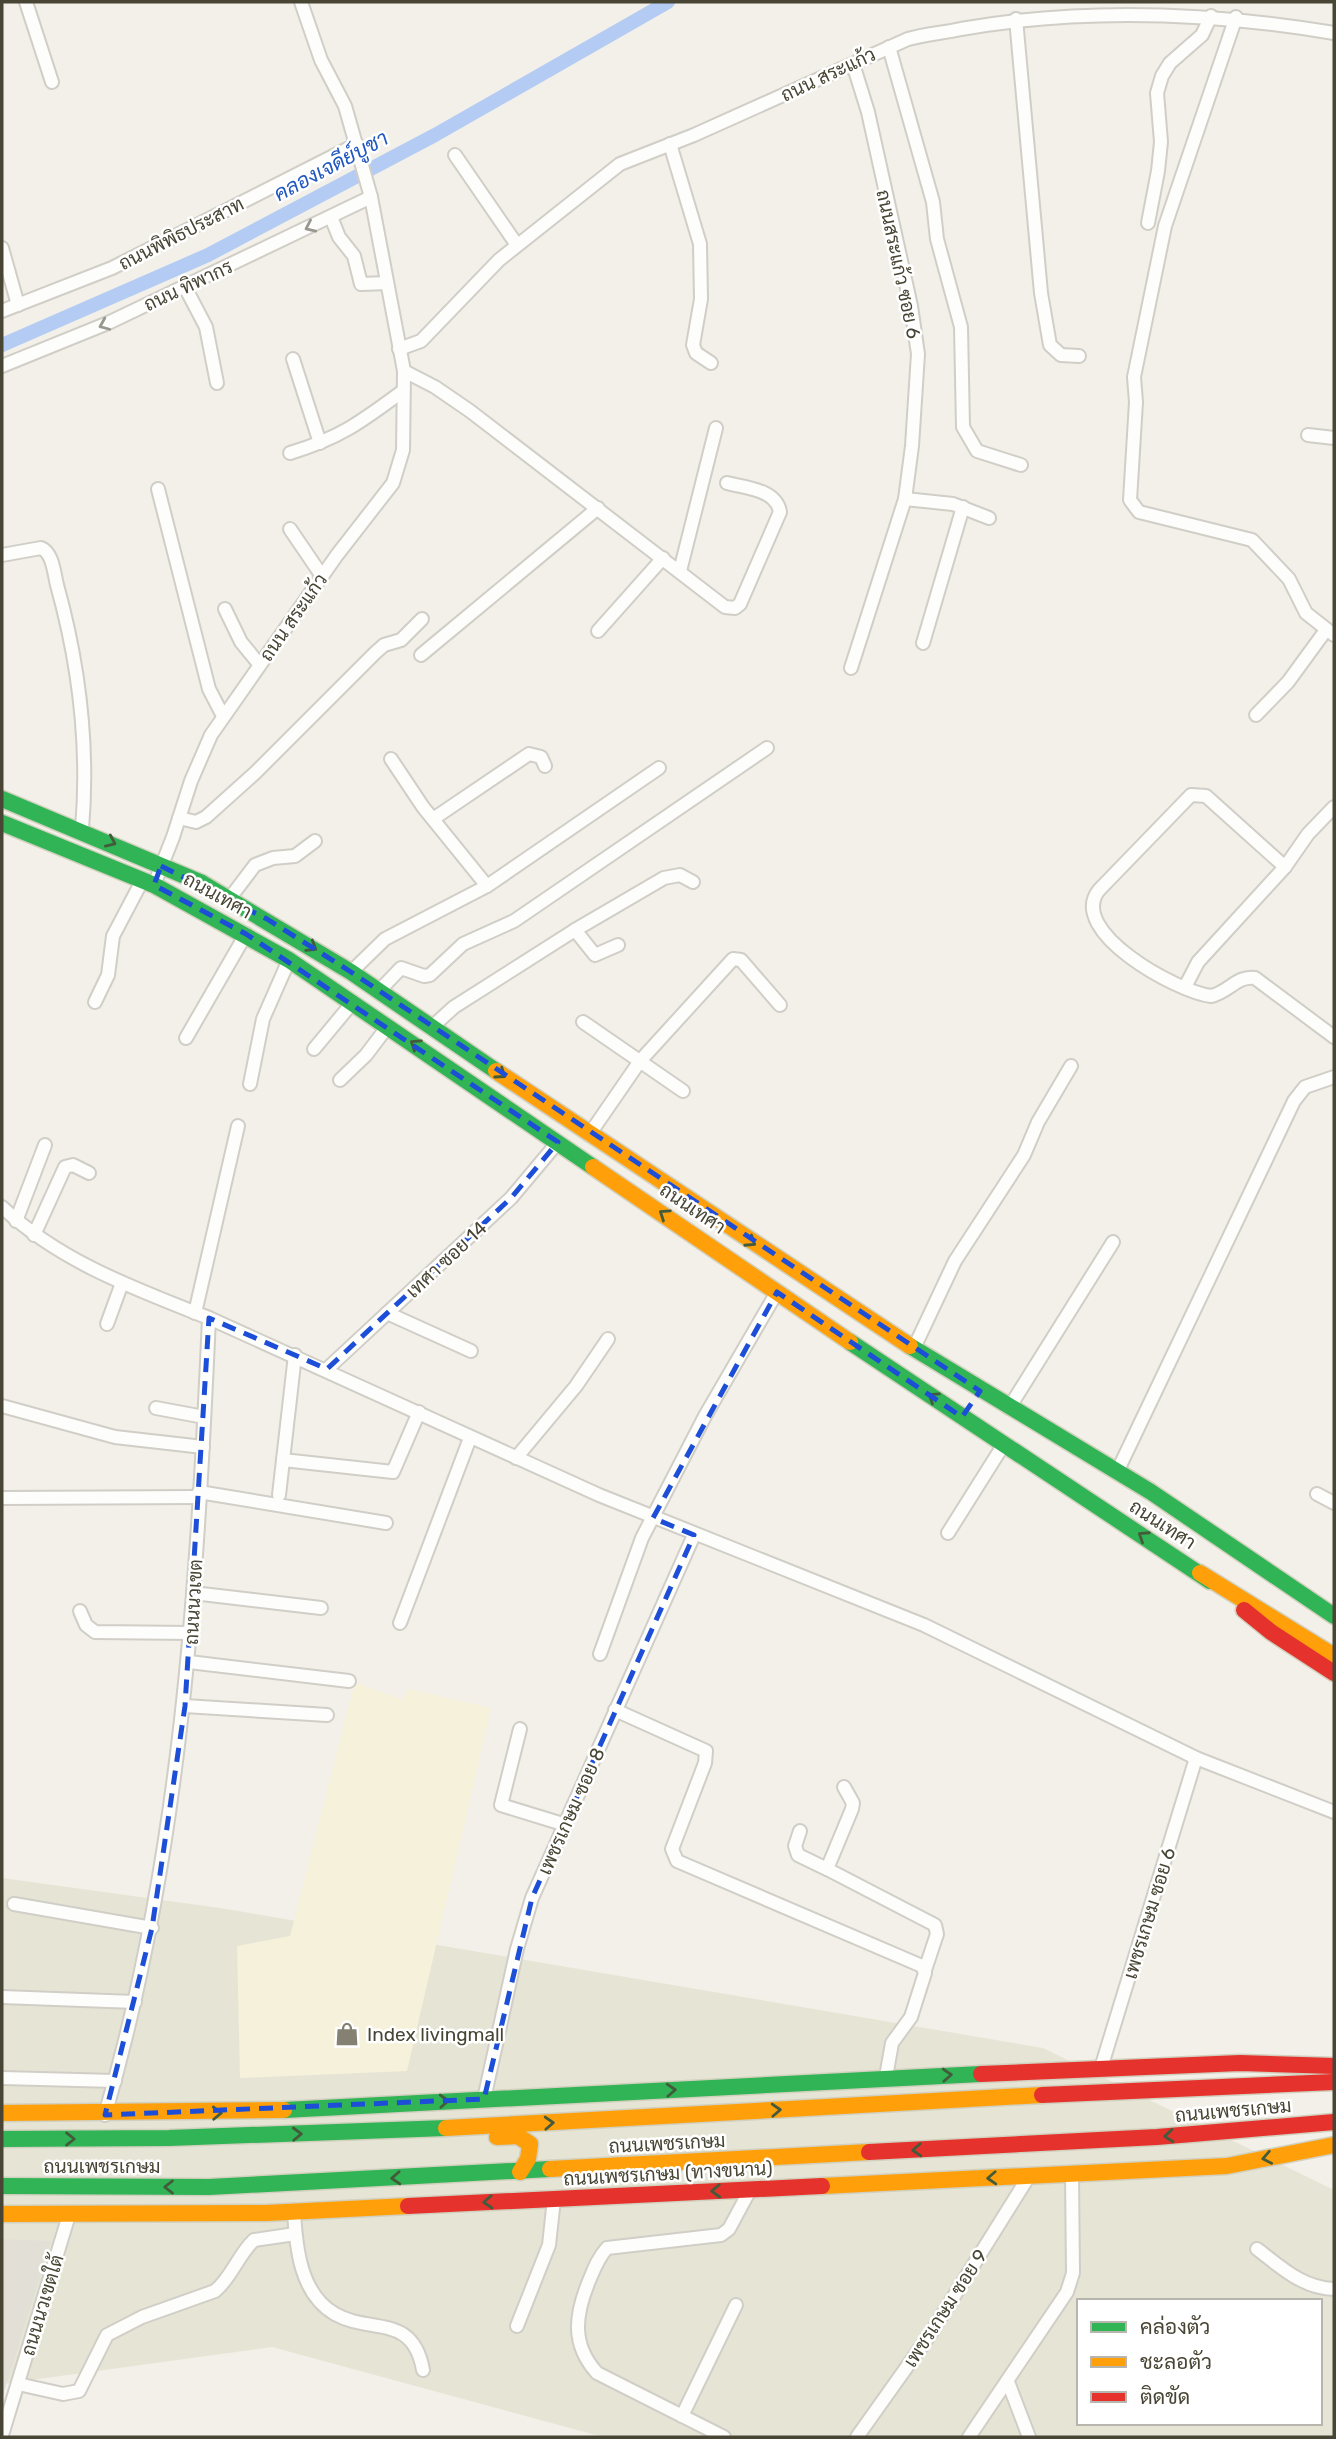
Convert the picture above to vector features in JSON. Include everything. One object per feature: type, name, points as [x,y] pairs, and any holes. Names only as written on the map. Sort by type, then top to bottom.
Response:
[{"type":"main road","name":"ถนนเทศา","points":[[2,799],[82,829],[230,898],[351,972],[589,1135],[892,1335],[1117,1472],[1334,1616]]},
{"type":"main road","name":"ถนนเทศา","points":[[2,823],[148,882],[289,960],[877,1360],[1200,1573],[1271,1632],[1334,1673]]},
{"type":"main road","points":[[877,1360],[892,1335]]},
{"type":"main road","points":[[962,1417],[980,1391]]},
{"type":"main road","points":[[1200,1573],[1334,1656]]},
{"type":"main road","points":[[2,2113],[105,2115],[266,2112],[886,2077],[1240,2063],[1334,2066]]},
{"type":"main road","name":"ถนนเพชรเกษม","points":[[2,2139],[187,2138],[366,2132],[1334,2082]]},
{"type":"main road","name":"ถนนเพชรเกษม","points":[[2,2186],[209,2188],[1143,2138],[1334,2122]]},
{"type":"main road","points":[[366,2132],[406,2142],[429,2143],[518,2136],[528,2141],[531,2149],[520,2172]]},
{"type":"main road","name":"ถนนเพชรเกษม (ทางขนาน)","points":[[2,2214],[294,2212],[1072,2175],[1227,2166],[1334,2145]]},
{"type":"street","points":[[26,2],[52,82]]},
{"type":"street","name":"ถนน สระแก้ว","points":[[95,1002],[108,975],[113,936],[161,866],[200,756],[223,716],[322,576],[393,483],[403,450],[404,371],[370,193],[345,106],[321,60],[301,2]]},
{"type":"street","name":"ถนน สระแก้ว","points":[[399,349],[421,341],[455,303],[517,245],[620,164],[889,47],[933,32],[1016,19],[1112,13],[1236,17],[1334,33]]},
{"type":"street","points":[[1147,223],[1161,142],[1157,93],[1162,76],[1170,63],[1202,35],[1211,16]]},
{"type":"street","points":[[1236,17],[1165,226],[1135,377],[1130,500],[1139,512],[1252,540],[1260,545],[1289,579],[1306,613],[1330,633],[1256,715]]},
{"type":"street","points":[[1016,19],[1041,293],[1050,345],[1061,355],[1079,356]]},
{"type":"street","points":[[889,47],[932,194],[937,239],[961,327],[963,427],[976,451],[1021,465]]},
{"type":"street","name":"ถนนสระแก้ว ซอย 6","points":[[851,668],[905,499],[916,402],[916,331],[868,112],[853,64]]},
{"type":"street","points":[[670,144],[700,244],[701,299],[694,345],[696,353],[711,363]]},
{"type":"street","name":"ถนนพิพิธประสาท","points":[[2,311],[112,268],[358,150]]},
{"type":"street","points":[[455,155],[517,245]]},
{"type":"street","name":"ถนน ทิพากร","points":[[2,366],[108,323],[331,217],[370,193]]},
{"type":"street","points":[[331,217],[339,237],[354,256],[361,284],[387,283]]},
{"type":"street","points":[[2,248],[18,305]]},
{"type":"street","points":[[185,286],[206,327],[217,383]]},
{"type":"street","points":[[293,359],[320,443]]},
{"type":"street","points":[[404,371],[435,387],[461,405],[725,607],[735,608],[740,604],[780,512],[778,503],[771,496],[727,483]]},
{"type":"street","points":[[290,453],[320,443],[366,421],[403,391]]},
{"type":"street","points":[[680,571],[716,428]]},
{"type":"street","points":[[1308,435],[1334,438]]},
{"type":"street","points":[[158,489],[209,689],[223,716]]},
{"type":"street","points":[[905,499],[939,501],[989,518]]},
{"type":"street","points":[[923,643],[963,507]]},
{"type":"street","points":[[421,655],[598,508]]},
{"type":"street","points":[[290,529],[322,576]]},
{"type":"street","points":[[2,555],[38,548],[46,550],[50,558],[66,616],[82,711],[82,829]]},
{"type":"street","points":[[598,631],[663,558]]},
{"type":"street","points":[[225,609],[241,642],[260,664]]},
{"type":"street","points":[[179,818],[196,822],[205,817],[256,773],[375,653],[384,645],[401,640],[422,618]]},
{"type":"street","points":[[379,992],[401,968],[424,976],[430,975],[463,944],[514,921],[767,748]]},
{"type":"street","points":[[433,819],[507,766],[530,754],[541,757],[545,765]]},
{"type":"street","points":[[390,759],[433,819],[487,886]]},
{"type":"street","points":[[351,972],[385,939],[487,886],[659,768]]},
{"type":"street","points":[[1285,867],[1206,796],[1198,793],[1184,799],[1099,890],[1090,907],[1103,932],[1139,964],[1206,996],[1216,996],[1244,977],[1255,978],[1334,1037]]},
{"type":"street","points":[[1185,987],[1198,962],[1285,867],[1308,834],[1334,807]]},
{"type":"street","points":[[230,898],[255,865],[273,858],[295,856],[315,841]]},
{"type":"street","points":[[432,1027],[454,1007],[575,930],[664,878],[680,876],[694,882]]},
{"type":"street","points":[[575,930],[595,955],[618,945]]},
{"type":"street","points":[[186,1038],[246,934]]},
{"type":"street","points":[[589,1135],[640,1060],[733,959],[741,960],[780,1004]]},
{"type":"street","points":[[250,1084],[263,1019],[289,960]]},
{"type":"street","points":[[314,1049],[353,1003]]},
{"type":"street","points":[[583,1022],[683,1091]]},
{"type":"street","points":[[341,1080],[366,1055],[388,1026]]},
{"type":"street","points":[[914,1348],[955,1261],[1024,1155],[1050,1099],[1071,1066]]},
{"type":"street","points":[[1117,1472],[1294,1101],[1305,1087],[1334,1077]]},
{"type":"street","points":[[195,1313],[238,1126]]},
{"type":"street","name":"เทศา ซอย 14","points":[[327,1369],[511,1198],[558,1142]]},
{"type":"street","points":[[16,1221],[45,1145]]},
{"type":"street","points":[[34,1235],[67,1165],[89,1173]]},
{"type":"street","points":[[2,1207],[34,1235],[122,1283],[327,1369],[470,1438],[653,1518],[924,1625],[1196,1758],[1334,1812]]},
{"type":"street","points":[[1009,1408],[1113,1242]]},
{"type":"street","points":[[107,1324],[122,1283]]},
{"type":"street","points":[[600,1654],[626,1577],[653,1518],[705,1416],[777,1292]]},
{"type":"street","points":[[387,1314],[471,1351]]},
{"type":"street","name":"ถนนนวเขต","points":[[105,2115],[152,1927],[185,1706],[209,1318]]},
{"type":"street","points":[[516,1458],[576,1387],[608,1339]]},
{"type":"street","points":[[279,1495],[295,1355]]},
{"type":"street","points":[[2,1406],[115,1437],[203,1447]]},
{"type":"street","points":[[156,1408],[204,1417]]},
{"type":"street","points":[[283,1460],[393,1472],[419,1412]]},
{"type":"street","points":[[400,1623],[470,1438]]},
{"type":"street","points":[[948,1533],[1004,1444]]},
{"type":"street","points":[[2,1498],[199,1494],[386,1523]]},
{"type":"street","points":[[1318,1494],[1334,1503]]},
{"type":"street","name":"เพชรเกษม ซอย 8","points":[[484,2099],[527,1913],[694,1535]]},
{"type":"street","points":[[193,1593],[321,1608]]},
{"type":"street","points":[[80,1611],[86,1625],[95,1632],[191,1633]]},
{"type":"street","points":[[189,1662],[349,1681]]},
{"type":"street","points":[[185,1706],[327,1715]]},
{"type":"street","points":[[615,1710],[706,1751],[705,1763],[672,1849],[677,1861],[922,1965],[925,1970]]},
{"type":"street","points":[[520,1729],[501,1805],[566,1825]]},
{"type":"street","name":"เพชรเกษม ซอย 6","points":[[1101,2068],[1196,1758]]},
{"type":"street","points":[[827,1869],[852,1809],[850,1795],[844,1787]]},
{"type":"street","points":[[800,1831],[795,1846],[798,1855],[935,1925],[937,1934],[911,2017],[892,2043],[886,2077]]},
{"type":"street","points":[[15,1904],[152,1927]]},
{"type":"street","points":[[2,1997],[135,2002]]},
{"type":"street","points":[[2,2078],[115,2081]]},
{"type":"street","points":[[969,2437],[1067,2291],[1073,2273],[1072,2175]]},
{"type":"street","name":"เพชรเกษม ซอย 9","points":[[857,2437],[931,2333],[1029,2176]]},
{"type":"street","points":[[724,2437],[597,2373],[587,2361],[577,2337],[579,2306],[598,2257],[607,2248],[722,2235],[729,2230],[750,2190]]},
{"type":"street","points":[[517,2326],[548,2245],[554,2199]]},
{"type":"street","points":[[294,2212],[295,2234],[307,2282],[317,2298],[335,2314],[398,2330],[416,2347],[423,2370]]},
{"type":"street","name":"ถนนนวเขตใต้","points":[[2,2435],[69,2215]]},
{"type":"street","points":[[18,2384],[63,2394],[79,2391],[107,2335],[142,2317],[215,2291],[224,2283],[238,2259],[254,2240],[295,2234]]},
{"type":"street","points":[[1256,2249],[1300,2280],[1317,2287],[1334,2289]]},
{"type":"street","points":[[682,2416],[736,2305]]},
{"type":"street","points":[[1008,2382],[1029,2437]]},
{"type":"highlighted area","points":[[161,866],[267,919],[351,972],[980,1391],[962,1417],[777,1292],[653,1518],[694,1535],[532,1898],[484,2099],[105,2115],[152,1928],[185,1706],[209,1318],[327,1369],[511,1198],[558,1142],[246,934],[154,885]]},
{"type":"shaded area","points":[[355,1682],[403,1700],[409,1689],[491,1708],[407,2071],[240,2078],[237,1946],[290,1936]]},
{"type":"shaded area","points":[[2,1878],[220,1908],[1043,2048],[1334,2190],[1334,2437],[603,2437],[272,2347],[2,2384]]},
{"type":"shaded area","points":[[2,2239],[51,2241],[2,2398]]},
{"type":"waterway","name":"คลองเจดีย์บูชา","points":[[2,345],[208,255],[435,135],[668,2]]},
{"type":"traffic: fast","points":[[2,799],[202,883],[351,972],[496,1071]]},
{"type":"traffic: fast","points":[[2,823],[154,885],[289,960],[593,1167]]},
{"type":"traffic: fast","points":[[850,1342],[1210,1581]]},
{"type":"traffic: fast","points":[[910,1346],[1151,1492],[1334,1616]]},
{"type":"traffic: fast","points":[[284,2110],[981,2074]]},
{"type":"traffic: fast","points":[[2,2139],[169,2138],[446,2128]]},
{"type":"traffic: fast","points":[[2,2186],[209,2187],[550,2169]]},
{"type":"traffic: slow","points":[[496,1071],[910,1346]]},
{"type":"traffic: slow","points":[[593,1167],[850,1342]]},
{"type":"traffic: slow","points":[[1200,1573],[1334,1656]]},
{"type":"traffic: slow","points":[[446,2128],[1042,2095]]},
{"type":"traffic: slow","points":[[2,2113],[284,2110]]},
{"type":"traffic: slow","points":[[497,2137],[518,2136],[530,2144],[528,2159],[520,2172]]},
{"type":"traffic: slow","points":[[822,2186],[1227,2166],[1334,2145]]},
{"type":"traffic: slow","points":[[550,2169],[869,2152]]},
{"type":"traffic: slow","points":[[2,2214],[266,2213],[408,2206]]},
{"type":"traffic: jam","points":[[1244,1610],[1271,1632],[1334,1673]]},
{"type":"traffic: jam","points":[[981,2074],[1240,2063],[1334,2066]]},
{"type":"traffic: jam","points":[[1042,2095],[1334,2082]]},
{"type":"traffic: jam","points":[[869,2152],[1157,2137],[1334,2122]]},
{"type":"traffic: jam","points":[[408,2206],[822,2186]]},
{"type":"place","name":"Index livingmall","points":[[347,2034]]}]
